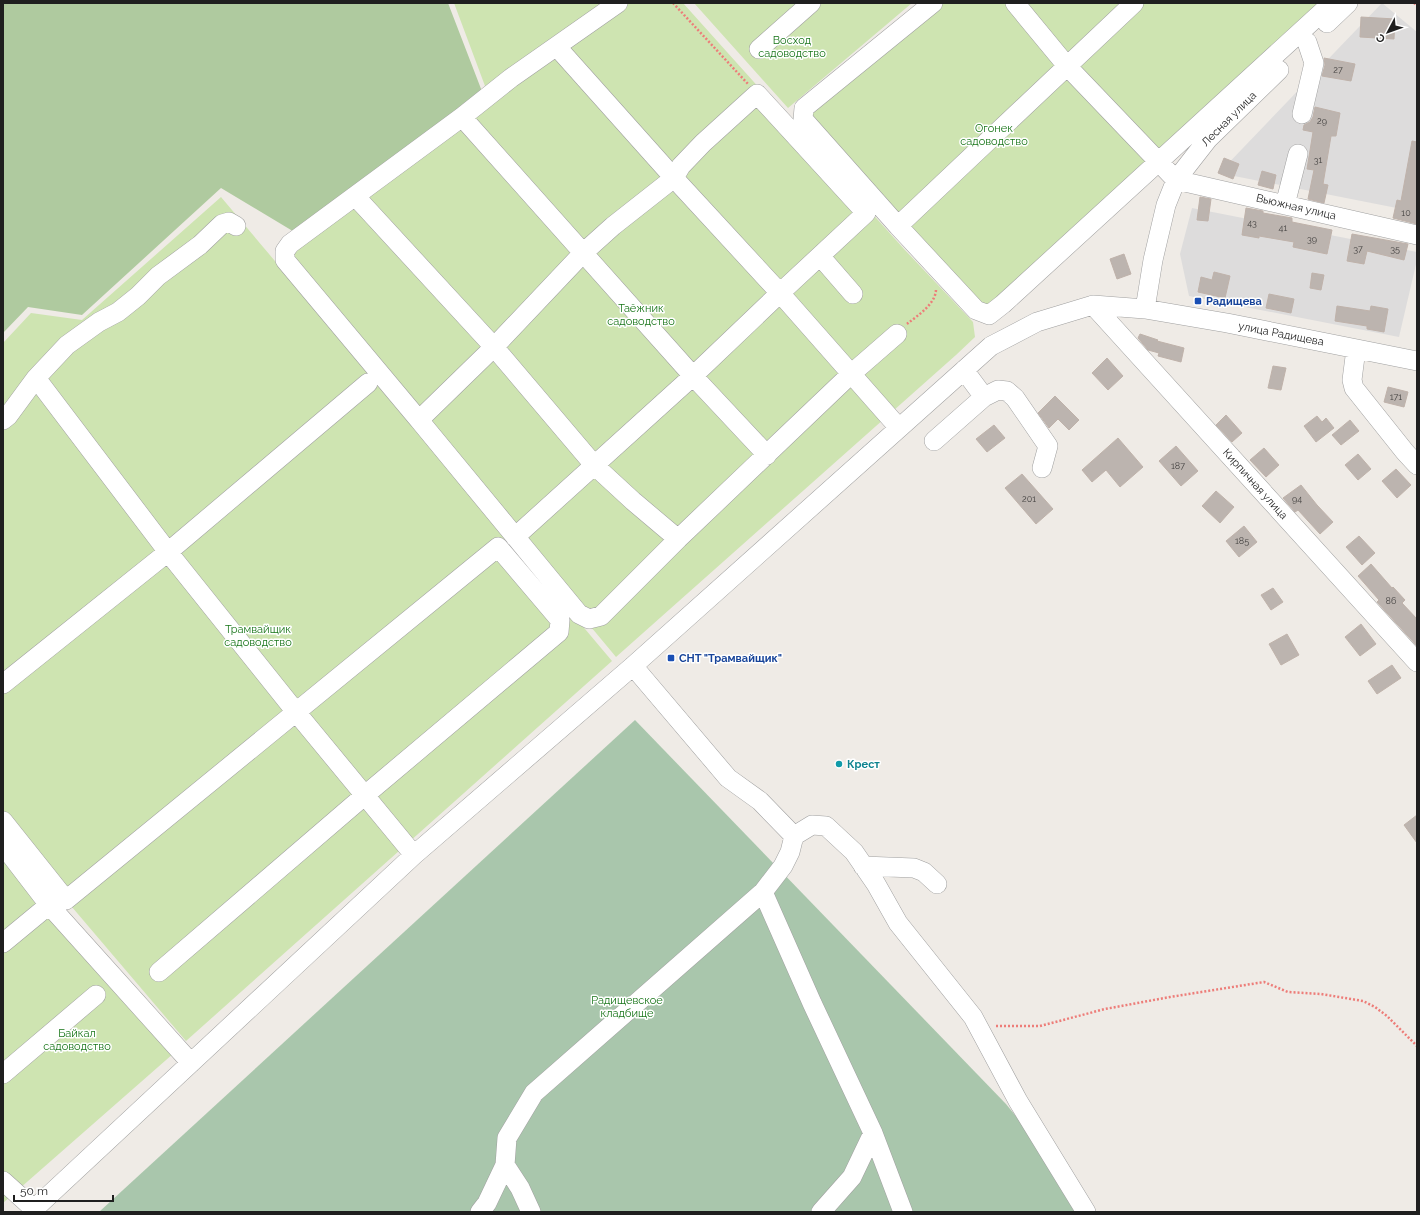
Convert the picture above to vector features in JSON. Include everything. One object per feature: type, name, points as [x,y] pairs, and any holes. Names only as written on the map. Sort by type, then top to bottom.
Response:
[{"type":"street","points":[[618,3],[511,78],[462,117],[290,244],[285,251],[285,260],[579,614],[589,619],[601,616],[678,539],[851,374],[896,334]]},
{"type":"street","points":[[933,3],[804,108],[803,119],[898,226],[976,310],[989,315],[1004,304],[1332,3]]},
{"type":"street","points":[[1015,3],[1067,66],[1176,180]]},
{"type":"street","points":[[898,226],[1134,3]]},
{"type":"street","name":"Лесная улица","points":[[1145,309],[1153,260],[1166,205],[1176,180],[1208,139],[1348,3]]},
{"type":"street","points":[[759,49],[799,7]]},
{"type":"street","points":[[1302,114],[1314,64],[1307,42]]},
{"type":"street","points":[[557,47],[674,178],[780,293],[899,428]]},
{"type":"street","points":[[419,420],[494,347],[583,253],[613,226],[674,178],[681,166],[703,143],[757,94],[866,213],[693,376],[516,537]]},
{"type":"street","points":[[462,117],[693,376],[767,455]]},
{"type":"street","points":[[1285,205],[1298,154]]},
{"type":"street","name":"Вьюжная улица","points":[[1176,180],[1417,235]]},
{"type":"street","points":[[355,196],[494,347],[595,466],[678,539]]},
{"type":"street","points":[[3,420],[8,416],[36,378],[67,346],[99,322],[128,305],[158,276],[200,245],[222,224],[229,222],[236,226]]},
{"type":"street","points":[[820,256],[853,294]]},
{"type":"street","points":[[3,1181],[33,1211],[414,855],[633,666],[992,346],[1037,322],[1092,305]]},
{"type":"street","name":"улица Радищева","points":[[1092,305],[1145,309],[1227,323],[1356,349],[1416,356]]},
{"type":"street","name":"Кирпичная улица","points":[[1092,305],[1417,662]]},
{"type":"street","points":[[1356,349],[1352,380],[1354,388],[1417,465]]},
{"type":"street","points":[[964,370],[984,397]]},
{"type":"street","points":[[36,378],[168,552],[364,796],[414,855]]},
{"type":"street","points":[[3,684],[168,552],[368,383]]},
{"type":"street","points":[[934,441],[984,397],[998,390],[1007,391],[1015,398],[1048,446],[1042,468]]},
{"type":"street","points":[[3,821],[66,900],[498,547],[560,620],[559,632],[364,796],[159,972]]},
{"type":"street","points":[[633,666],[728,778],[760,801],[794,836]]},
{"type":"street","points":[[480,1212],[487,1203],[505,1166],[507,1138],[534,1093],[763,892],[783,866],[790,852],[794,836],[812,825],[826,826],[854,852],[876,884],[898,923],[973,1016],[1018,1101],[1086,1212]]},
{"type":"street","points":[[3,845],[49,905],[191,1063]]},
{"type":"street","points":[[863,866],[914,868],[924,872],[937,884]]},
{"type":"street","points":[[763,892],[812,1003],[873,1133],[903,1212]]},
{"type":"street","points":[[3,943],[49,905]]},
{"type":"street","points":[[3,1074],[96,995]]},
{"type":"street","points":[[821,1212],[852,1177],[873,1133]]},
{"type":"street","points":[[505,1166],[520,1188],[531,1212]]},
{"type":"path","points":[[673,3],[757,94]]},
{"type":"path","points":[[1414,3],[1417,6]]},
{"type":"path","points":[[896,334],[931,303],[936,296],[936,287]]},
{"type":"path","points":[[978,1025],[1040,1026],[1105,1009],[1170,996],[1264,982],[1288,992],[1321,994],[1363,1001],[1375,1007],[1387,1016],[1417,1046]]},
{"type":"shaded area","points":[[1382,3],[1417,32],[1417,212],[1219,173]]},
{"type":"shaded area","points":[[1192,208],[1417,252],[1417,260],[1399,337],[1189,296],[1180,254]]},
{"type":"green space","points":[[3,3],[448,3],[483,94],[296,233],[221,188],[82,315],[28,307],[3,333]]},
{"type":"green space","name":"Таёжник садоводство","points":[[454,3],[683,3],[904,249],[973,322],[975,337],[956,355],[616,657],[277,250],[488,94]]},
{"type":"green space","name":"Восход садоводство","points":[[694,3],[912,3],[788,108]]},
{"type":"green space","name":"Огонек садоводство","points":[[933,3],[1332,3],[989,315],[804,108]]},
{"type":"green space","name":"Трамвайщик садоводство","points":[[221,197],[612,661],[186,1041],[66,900],[3,821],[3,343],[31,313],[82,320]]},
{"type":"green space","name":"Радищевское кладбище","points":[[635,720],[1006,1104],[1094,1212],[99,1212]]},
{"type":"green space","name":"Байкал садоводство","points":[[3,838],[182,1046],[3,1203]]},
{"type":"building","points":[[1361,17],[1395,19],[1394,39],[1360,37]]},
{"type":"building","points":[[1324,58],[1355,64],[1351,81],[1322,76],[1325,65]]},
{"type":"building","points":[[1315,107],[1340,113],[1336,136],[1331,136],[1323,184],[1328,185],[1324,203],[1308,199],[1314,170],[1307,169],[1313,132],[1303,130],[1304,125],[1310,122],[1313,117]]},
{"type":"building","points":[[1412,141],[1417,142],[1417,224],[1393,218],[1397,200],[1401,201]]},
{"type":"building","points":[[1224,158],[1239,164],[1233,179],[1218,173]]},
{"type":"building","points":[[1262,171],[1276,175],[1273,189],[1258,185]]},
{"type":"building","points":[[1200,197],[1211,199],[1208,221],[1197,220]]},
{"type":"building","points":[[1246,208],[1263,211],[1263,213],[1292,218],[1292,222],[1332,230],[1327,254],[1293,247],[1294,242],[1259,236],[1259,238],[1242,235]]},
{"type":"building","points":[[1352,234],[1408,244],[1404,260],[1367,251],[1364,264],[1347,261]]},
{"type":"building","points":[[1124,254],[1131,274],[1117,279],[1110,259]]},
{"type":"building","points":[[1214,272],[1230,276],[1225,298],[1198,292],[1201,277],[1212,280]]},
{"type":"building","points":[[1312,273],[1324,275],[1321,290],[1310,288]]},
{"type":"building","points":[[1269,294],[1294,299],[1291,313],[1266,308]]},
{"type":"building","points":[[1337,306],[1370,311],[1371,306],[1388,309],[1384,332],[1367,329],[1367,326],[1335,321]]},
{"type":"building","points":[[1140,334],[1158,340],[1157,341],[1184,348],[1181,362],[1158,356],[1159,353],[1148,350],[1138,338]]},
{"type":"building","points":[[1107,358],[1123,376],[1108,390],[1092,373]]},
{"type":"building","points":[[1273,366],[1286,368],[1281,390],[1268,388]]},
{"type":"building","points":[[1388,387],[1408,392],[1404,407],[1384,402]]},
{"type":"building","points":[[1055,396],[1079,420],[1069,430],[1058,419],[1049,428],[1038,413]]},
{"type":"building","points":[[1226,415],[1242,433],[1232,442],[1216,425]]},
{"type":"building","points":[[1317,416],[1322,422],[1326,418],[1334,428],[1316,442],[1304,426]]},
{"type":"building","points":[[1350,420],[1359,431],[1341,445],[1332,435]]},
{"type":"building","points":[[994,425],[1005,438],[987,452],[976,439]]},
{"type":"building","points":[[1118,438],[1143,467],[1120,487],[1106,470],[1092,482],[1082,470]]},
{"type":"building","points":[[1176,446],[1198,471],[1181,486],[1159,461]]},
{"type":"building","points":[[1264,448],[1279,465],[1266,477],[1250,460]]},
{"type":"building","points":[[1358,454],[1371,469],[1358,480],[1345,465]]},
{"type":"building","points":[[1396,469],[1411,485],[1397,498],[1382,481]]},
{"type":"building","points":[[1022,474],[1053,509],[1036,524],[1005,488]]},
{"type":"building","points":[[1301,485],[1333,522],[1320,534],[1298,510],[1295,512],[1283,498]]},
{"type":"building","points":[[1216,491],[1234,507],[1220,523],[1202,506]]},
{"type":"building","points":[[1244,526],[1257,542],[1239,557],[1226,541]]},
{"type":"building","points":[[1359,536],[1375,553],[1362,565],[1346,547]]},
{"type":"building","points":[[1371,564],[1392,588],[1393,587],[1405,600],[1402,603],[1417,619],[1417,646],[1377,602],[1379,600],[1358,576]]},
{"type":"building","points":[[1273,588],[1283,602],[1271,610],[1261,595]]},
{"type":"building","points":[[1361,624],[1376,644],[1360,656],[1345,637]]},
{"type":"building","points":[[1287,634],[1299,655],[1281,665],[1269,644]]},
{"type":"building","points":[[1392,665],[1401,678],[1377,694],[1368,681]]},
{"type":"building","points":[[1417,815],[1417,843],[1404,825]]},
{"type":"place","name":"Радищева","points":[[1198,301]]},
{"type":"place","name":"СНТ \"Трамвайщик\"","points":[[671,658]]},
{"type":"place","name":"Крест","points":[[839,764]]}]
